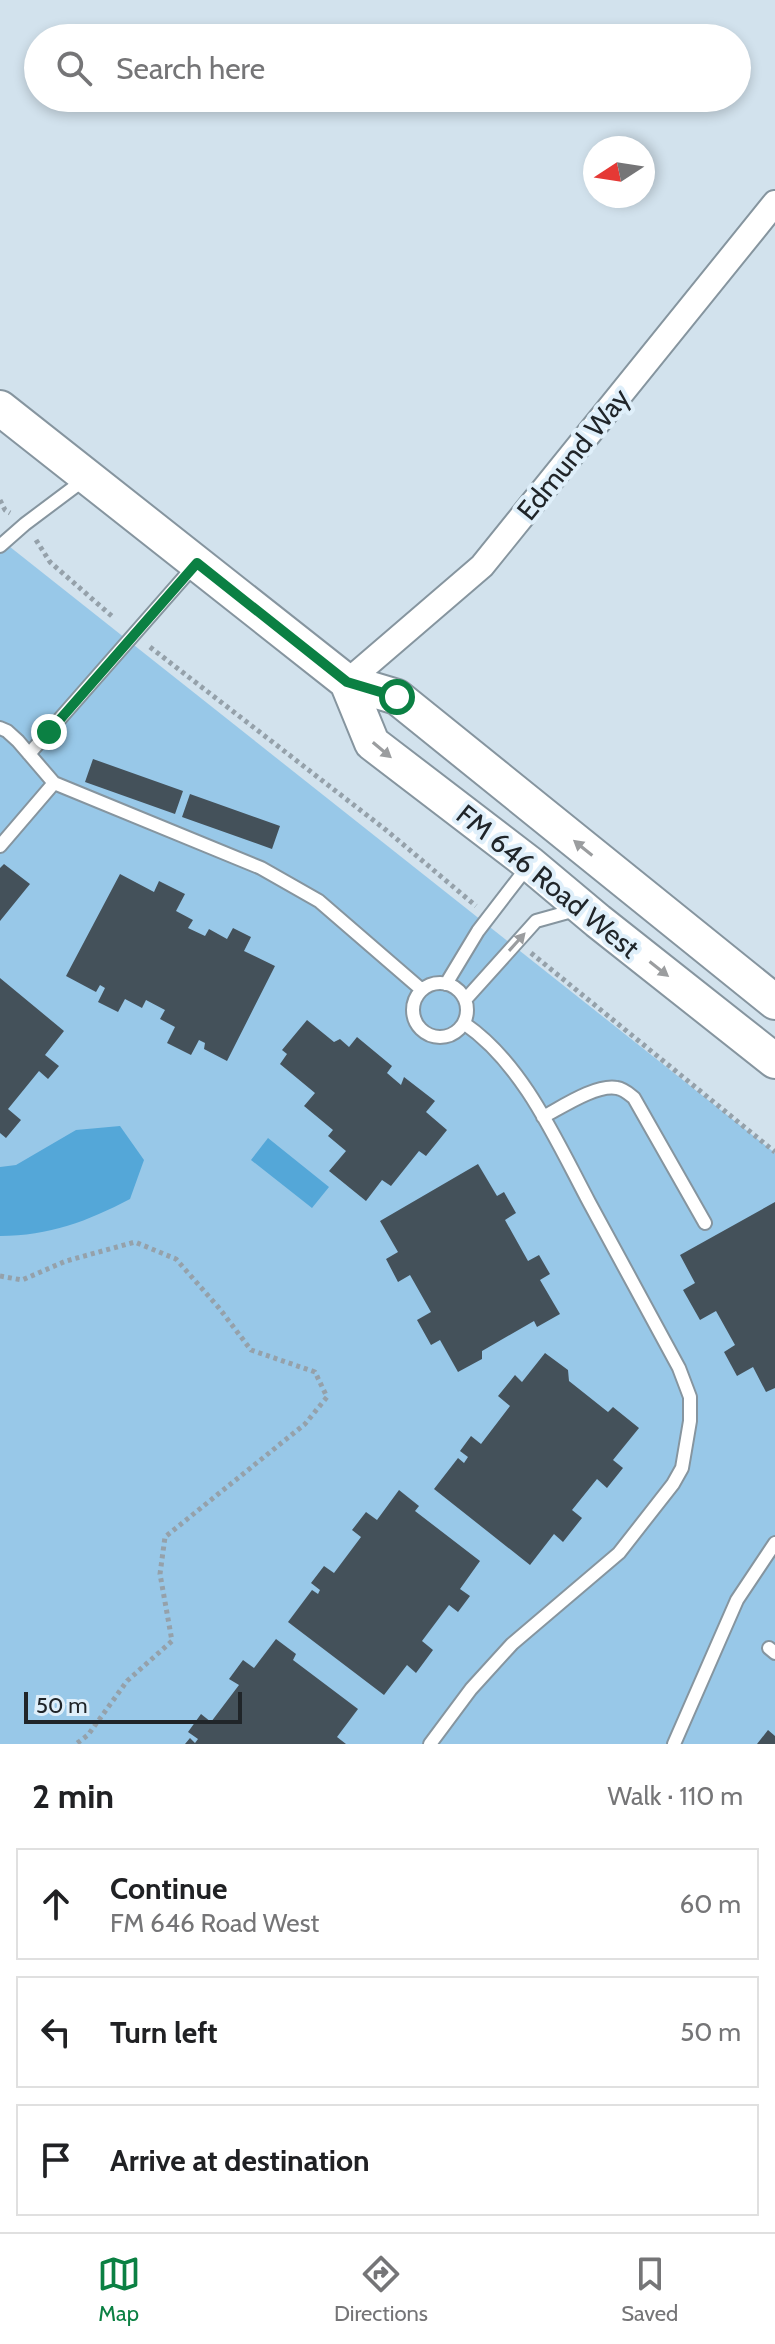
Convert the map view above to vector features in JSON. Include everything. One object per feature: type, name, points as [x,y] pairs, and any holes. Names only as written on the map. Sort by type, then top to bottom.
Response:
[{"type":"main road","name":"FM 646 Road West","points":[[0,408],[347,682],[397,697],[775,1002]]},
{"type":"main road","name":"FM 646 Road West","points":[[347,682],[372,743],[530,864],[775,1061]]},
{"type":"main road","points":[[530,864],[599,887],[646,926],[705,947]]},
{"type":"street","name":"Edmund Way","points":[[347,682],[482,566],[775,203]]},
{"type":"lane","points":[[0,546],[87,477]]},
{"type":"lane","points":[[29,754],[197,563]]},
{"type":"lane","points":[[0,728],[7,731],[54,783],[261,868],[319,901],[422,990]]},
{"type":"lane","points":[[0,846],[54,783]]},
{"type":"lane","points":[[446,984],[489,917],[530,864]]},
{"type":"lane","points":[[465,1000],[536,921],[572,911],[598,921]]},
{"type":"lane","points":[[436,984],[446,984],[454,987],[465,1000],[468,1011],[465,1024],[454,1035],[444,1038],[428,1036],[414,1019],[415,999],[422,990],[436,984]]},
{"type":"lane","points":[[430,1744],[471,1689],[512,1644],[619,1553],[682,1468],[690,1421],[690,1397],[679,1368],[543,1117],[503,1057],[465,1024]]},
{"type":"lane","points":[[543,1117],[597,1089],[614,1087],[624,1090],[634,1098],[705,1223]]},
{"type":"lane","points":[[674,1744],[737,1600],[775,1543]]},
{"type":"path","points":[[0,500],[5,510],[25,524],[50,562],[114,618]]},
{"type":"path","points":[[150,647],[386,830],[489,917]]},
{"type":"path","points":[[518,941],[775,1152]]},
{"type":"path","points":[[0,1276],[22,1280],[66,1261],[135,1242],[176,1259],[251,1350],[315,1372],[327,1397],[305,1424],[165,1537],[160,1574],[172,1641],[127,1681],[88,1735],[76,1744]]},
{"type":"shaded area","points":[[0,539],[775,1153],[775,1744],[0,1744]]},
{"type":"shaded area","points":[[120,1126],[144,1160],[130,1199],[68,1226],[0,1236],[0,1167],[16,1165],[76,1130]]},
{"type":"shaded area","points":[[268,1138],[329,1187],[312,1208],[251,1160]]},
{"type":"building","points":[[93,759],[183,791],[175,814],[85,782]]},
{"type":"building","points":[[190,794],[280,826],[272,849],[182,817]]},
{"type":"building","points":[[4,864],[30,884],[0,921],[0,868]]},
{"type":"building","points":[[120,874],[154,892],[159,881],[185,894],[176,911],[193,920],[188,928],[205,936],[209,929],[227,939],[233,928],[251,937],[244,951],[275,966],[227,1061],[204,1049],[205,1043],[199,1040],[191,1055],[167,1043],[175,1027],[160,1019],[165,1010],[146,1000],[142,1008],[125,999],[118,1012],[98,1002],[105,988],[100,985],[96,992],[66,976]]},
{"type":"building","points":[[0,978],[64,1031],[45,1055],[59,1066],[48,1079],[39,1071],[8,1109],[21,1120],[6,1138],[0,1133]]},
{"type":"building","points":[[307,1020],[334,1042],[340,1039],[349,1047],[357,1037],[392,1066],[387,1073],[401,1085],[404,1077],[435,1101],[426,1112],[447,1130],[426,1156],[419,1151],[391,1186],[382,1180],[366,1201],[329,1171],[346,1151],[328,1136],[333,1130],[304,1106],[315,1093],[280,1064],[287,1054],[282,1050]]},
{"type":"building","points":[[478,1164],[497,1196],[504,1192],[516,1213],[505,1220],[528,1261],[539,1255],[550,1274],[540,1280],[560,1314],[537,1327],[534,1321],[482,1351],[482,1359],[458,1372],[440,1340],[431,1345],[417,1320],[431,1312],[410,1275],[398,1282],[386,1259],[398,1252],[380,1221]]},
{"type":"building","points":[[775,1202],[775,1388],[766,1392],[753,1367],[737,1376],[724,1352],[735,1345],[716,1311],[700,1320],[683,1290],[695,1283],[680,1255]]},
{"type":"building","points":[[545,1353],[568,1370],[569,1381],[608,1412],[613,1407],[639,1428],[613,1460],[623,1468],[607,1488],[597,1479],[572,1510],[582,1518],[563,1542],[554,1534],[530,1565],[434,1489],[458,1458],[464,1463],[468,1457],[460,1451],[471,1436],[481,1444],[510,1406],[498,1396],[515,1375],[522,1382]]},
{"type":"building","points":[[399,1490],[419,1506],[415,1511],[480,1561],[460,1589],[470,1596],[458,1612],[449,1605],[422,1641],[433,1650],[416,1673],[407,1665],[384,1695],[288,1622],[312,1590],[318,1594],[320,1590],[311,1583],[324,1566],[334,1573],[361,1537],[352,1530],[366,1512],[377,1520]]},
{"type":"building","points":[[276,1639],[296,1654],[293,1660],[358,1709],[337,1737],[346,1744],[185,1744],[190,1738],[195,1743],[198,1739],[188,1732],[201,1714],[211,1722],[239,1685],[229,1679],[243,1660],[254,1668]]},
{"type":"building","points":[[768,1730],[775,1736],[775,1744],[757,1744]]},
{"type":"route","points":[[49,732],[197,563],[347,682],[397,697]]}]
